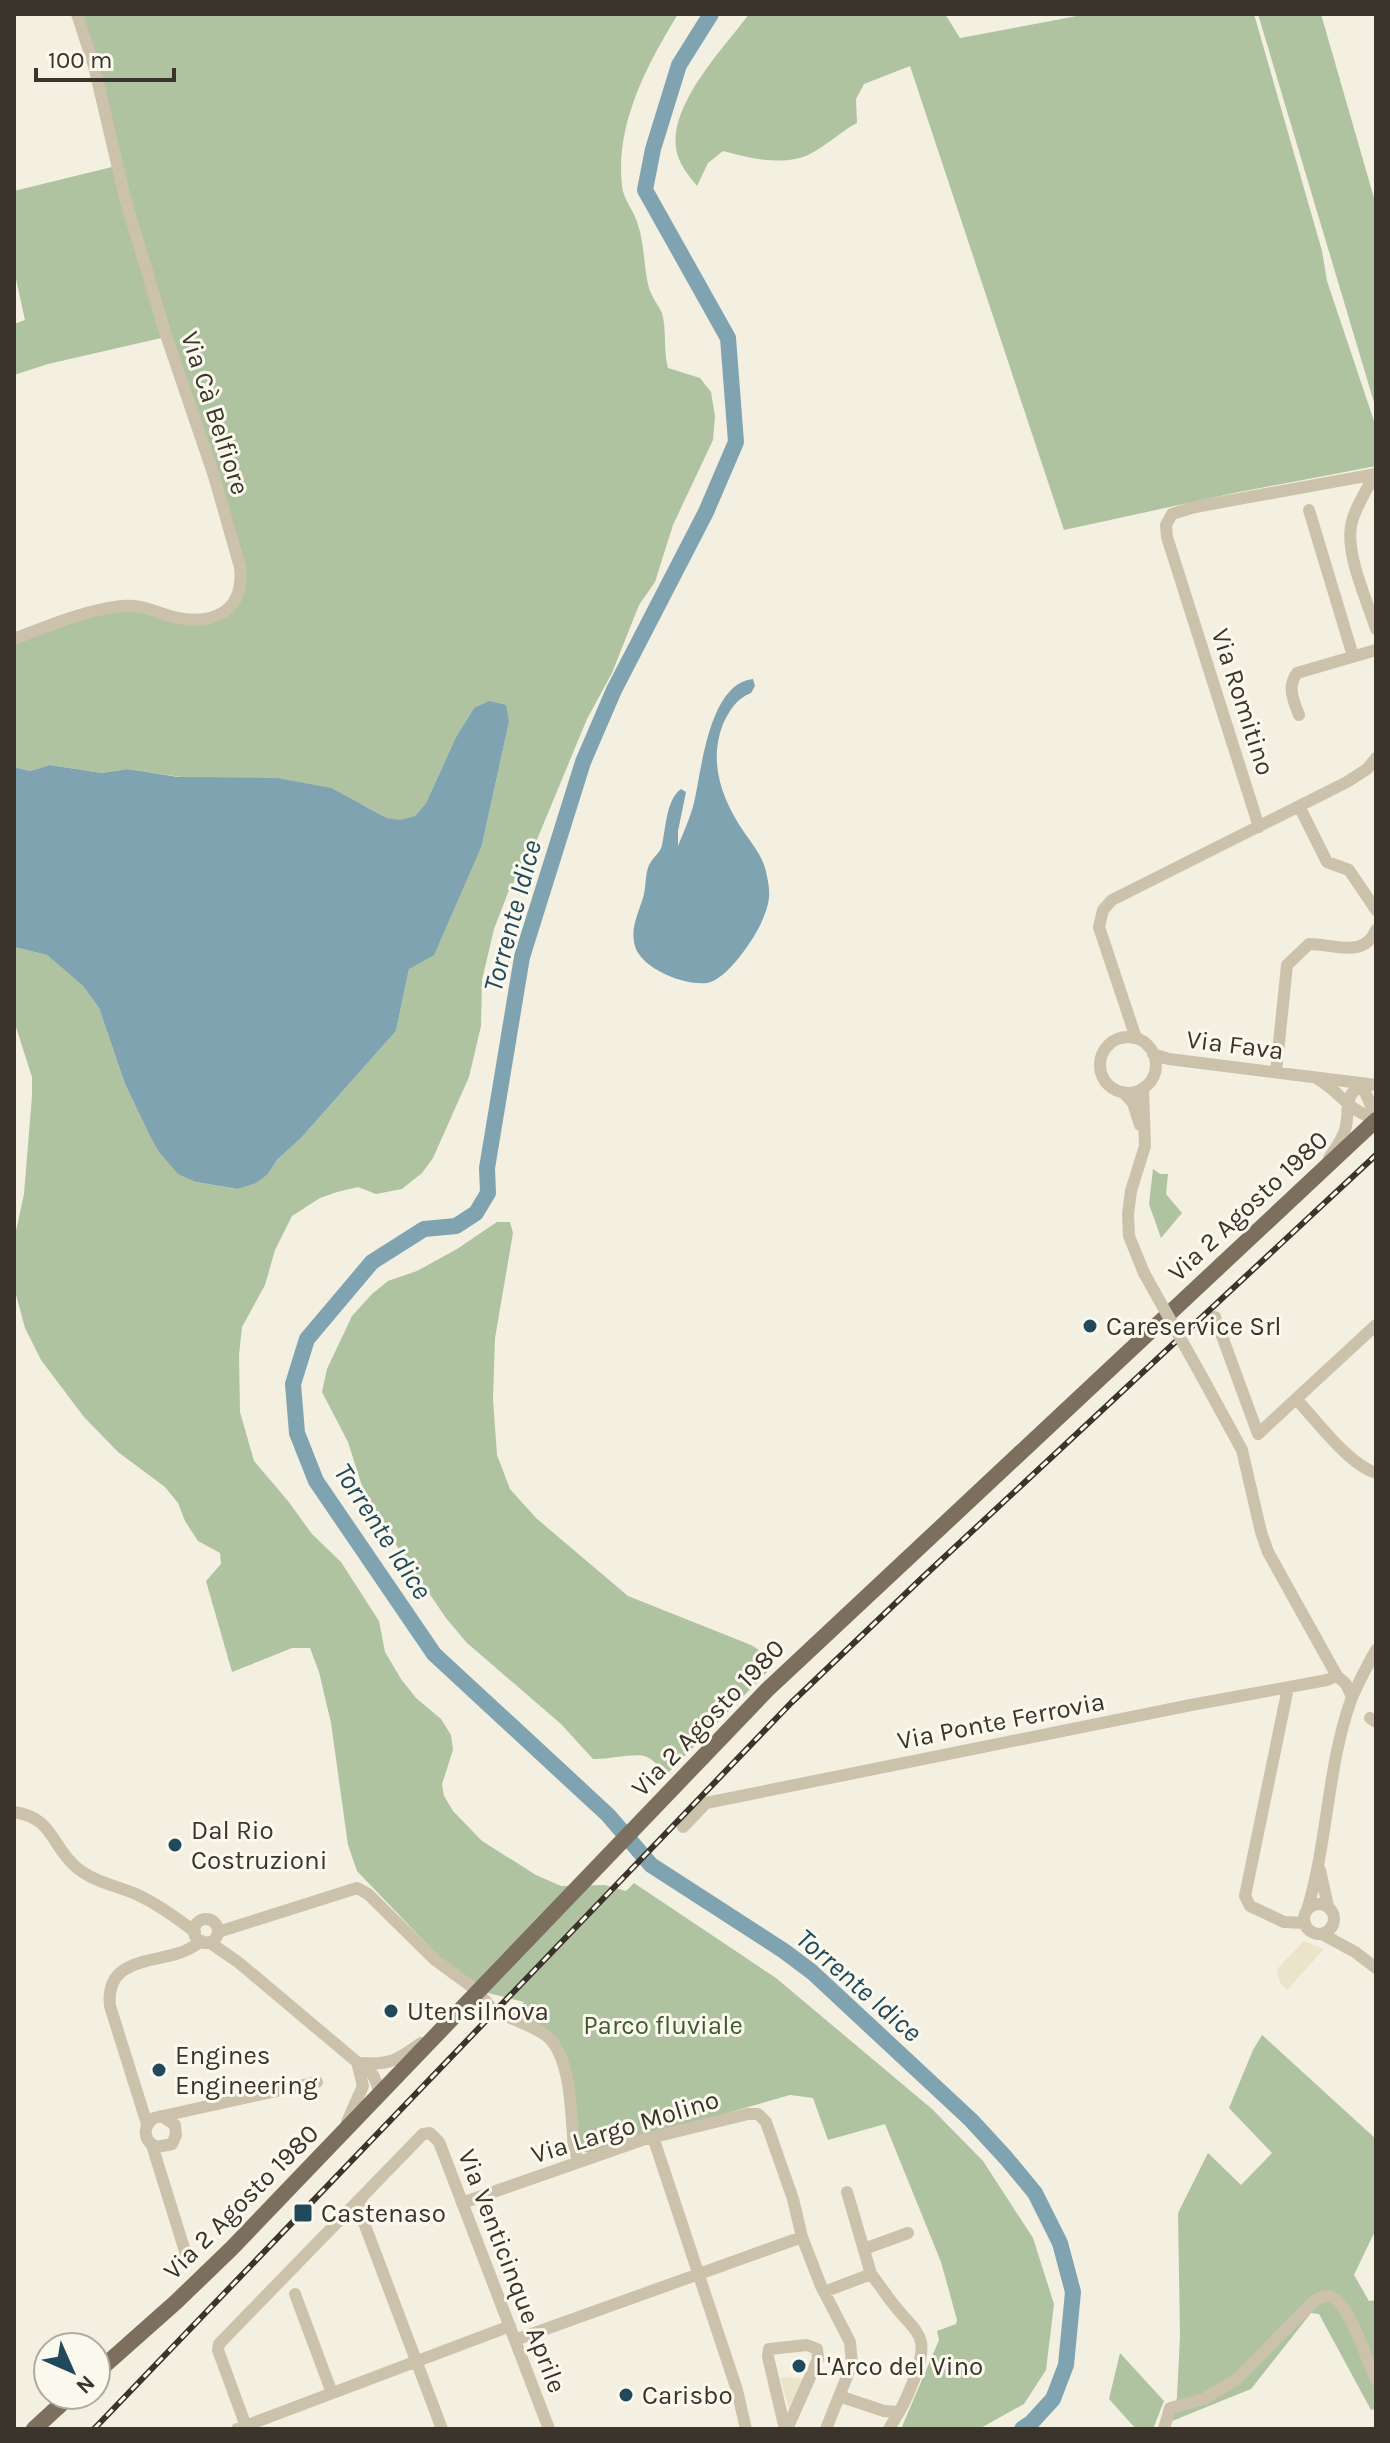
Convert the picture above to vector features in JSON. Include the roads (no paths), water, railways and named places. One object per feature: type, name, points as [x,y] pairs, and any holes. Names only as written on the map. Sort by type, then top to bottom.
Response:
[{"type":"main road","name":"Via 2 Agosto 1980","points":[[112,2359],[202,2278],[801,1657],[1376,1119]]},
{"type":"main road","points":[[34,2429],[54,2411]]},
{"type":"street","name":"Via Cà Belfiore","points":[[14,639],[121,606],[140,606],[188,619],[213,616],[233,605],[241,581],[240,567],[211,465],[165,332],[125,198],[94,66],[77,14]]},
{"type":"street","name":"Via Romitino","points":[[1259,827],[1167,537],[1166,525],[1172,514],[1195,507],[1375,474]]},
{"type":"street","points":[[1375,474],[1356,510],[1350,545],[1374,613],[1376,629]]},
{"type":"street","points":[[1354,480],[1356,510]]},
{"type":"street","points":[[1309,510],[1353,656]]},
{"type":"street","points":[[1299,715],[1291,690],[1297,673],[1376,650]]},
{"type":"street","points":[[1155,1071],[1153,1054],[1136,1038],[1127,1017],[1099,927],[1103,910],[1112,900],[1347,782],[1367,769],[1376,758]]},
{"type":"street","points":[[1300,808],[1327,862],[1349,870],[1376,910]]},
{"type":"street","points":[[1276,1072],[1287,965],[1309,944],[1357,949],[1371,940],[1376,930]]},
{"type":"street","points":[[1120,1038],[1127,1017]]},
{"type":"street","points":[[1136,1038],[1120,1038],[1106,1047],[1100,1063],[1104,1079],[1115,1090],[1123,1092],[1143,1088]]},
{"type":"street","name":"Via Fava","points":[[1153,1054],[1175,1060],[1376,1085]]},
{"type":"street","points":[[1175,1060],[1163,1064],[1143,1088],[1145,1146],[1131,1191],[1129,1236],[1144,1273],[1242,1450],[1268,1552],[1337,1676],[1346,1684],[1351,1702]]},
{"type":"street","name":"Via Fava","points":[[1312,1076],[1336,1093],[1346,1106],[1376,1119]]},
{"type":"street","points":[[1314,1177],[1345,1133],[1346,1106],[1351,1093],[1362,1085],[1376,1119]]},
{"type":"street","points":[[1123,1092],[1133,1103],[1143,1131]]},
{"type":"street","points":[[1215,1317],[1258,1434],[1376,1325]]},
{"type":"street","points":[[1297,1400],[1356,1461],[1366,1470],[1376,1473]]},
{"type":"street","points":[[1376,1650],[1351,1702],[1329,1792],[1319,1861],[1306,1917],[1312,1932],[1322,1934],[1355,1952],[1376,1968]]},
{"type":"street","points":[[1337,1676],[1351,1679],[1364,1672]]},
{"type":"street","name":"Via Ponte Ferrovia","points":[[683,1827],[706,1803],[1337,1676]]},
{"type":"street","points":[[1288,1688],[1245,1896],[1250,1906],[1284,1922],[1306,1917],[1319,1904],[1328,1906]]},
{"type":"street","points":[[14,1812],[31,1816],[45,1826],[69,1861],[80,1871],[136,1894],[207,1933],[370,2070],[380,2094]]},
{"type":"street","points":[[1319,1861],[1328,1906],[1355,1952]]},
{"type":"street","points":[[188,2261],[152,2145],[145,2134],[147,2124],[109,1997],[115,1980],[133,1963],[190,1949],[207,1933],[357,1888],[368,1894],[435,1960],[472,1987]]},
{"type":"street","points":[[1322,1934],[1331,1929],[1334,1920]]},
{"type":"street","points":[[504,2015],[541,2033],[557,2049],[563,2063],[578,2160]]},
{"type":"street","points":[[360,2062],[381,2065],[398,2060],[446,2025]]},
{"type":"street","points":[[360,2062],[367,2085],[380,2094]]},
{"type":"street","points":[[339,2137],[355,2108],[363,2078]]},
{"type":"street","points":[[147,2124],[162,2116],[317,2082]]},
{"type":"street","name":"Via Largo Molino","points":[[462,2203],[578,2160],[653,2137],[758,2114],[766,2122],[793,2199],[802,2237],[824,2292],[850,2342],[852,2364],[826,2429]]},
{"type":"street","points":[[152,2145],[162,2148],[175,2140],[175,2125],[162,2116]]},
{"type":"street","name":"Via Venticinque Aprile","points":[[361,2198],[423,2134],[430,2133],[439,2142],[549,2429]]},
{"type":"street","points":[[653,2137],[737,2390],[746,2429]]},
{"type":"street","points":[[847,2192],[871,2274],[893,2305],[916,2329],[921,2342],[922,2358],[907,2397],[889,2429]]},
{"type":"street","points":[[361,2198],[361,2215],[442,2429]]},
{"type":"street","points":[[361,2198],[219,2344],[218,2350],[243,2428],[510,2326]]},
{"type":"street","points":[[864,2249],[908,2233]]},
{"type":"street","points":[[515,2340],[802,2237]]},
{"type":"street","points":[[824,2292],[871,2274]]},
{"type":"street","points":[[295,2294],[332,2393]]},
{"type":"street","points":[[1164,2429],[1170,2408],[1204,2399],[1237,2379],[1315,2300],[1324,2296],[1334,2298],[1347,2314],[1376,2380]]},
{"type":"street","points":[[807,2345],[817,2349],[818,2359],[786,2429],[768,2357],[769,2349],[807,2345]]},
{"type":"street","points":[[839,2396],[884,2411],[899,2412]]},
{"type":"water","points":[[753,679],[755,686],[751,693],[734,706],[723,724],[717,766],[729,807],[763,863],[768,901],[758,928],[731,967],[707,983],[686,981],[663,973],[643,959],[634,942],[635,924],[648,869],[661,848],[672,800],[681,789],[686,792],[678,846],[692,810],[705,747],[718,710],[738,684]]},
{"type":"water","points":[[489,701],[506,705],[509,722],[482,845],[434,955],[409,969],[396,1031],[301,1138],[277,1160],[268,1174],[256,1183],[237,1189],[196,1182],[178,1174],[159,1152],[125,1084],[99,1008],[83,986],[47,955],[14,947],[14,767],[30,771],[50,765],[102,773],[128,769],[178,777],[277,778],[331,788],[387,818],[400,820],[415,816],[426,803],[456,737],[474,708]]},
{"type":"waterway","name":"Torrente Idice","points":[[711,14],[679,65],[653,149],[645,190],[728,338],[736,442],[706,512],[614,690],[583,762],[522,957],[487,1168],[488,1193],[476,1213],[456,1226],[424,1229],[372,1262],[307,1339],[293,1384],[297,1433],[316,1481],[434,1654],[608,1815],[651,1865],[812,1972],[971,2120],[1035,2193],[1060,2243],[1073,2292],[1066,2365],[1053,2399],[1022,2429]]},
{"type":"railway","points":[[94,2429],[791,1703],[1376,1155]]},
{"type":"place","name":"Careservice Srl","points":[[1090,1326]]},
{"type":"place","name":"Dal Rio Costruzioni","points":[[175,1845]]},
{"type":"place","name":"Utensilnova","points":[[391,2011]]},
{"type":"place","name":"Engines Engineering","points":[[159,2070]]},
{"type":"place","name":"Castenaso","points":[[303,2213]]},
{"type":"place","name":"L'Arco del Vino","points":[[799,2366]]},
{"type":"place","name":"Carisbo","points":[[626,2395]]},
{"type":"park label","name":"Parco fluviale","points":[[663,2025]]}]
